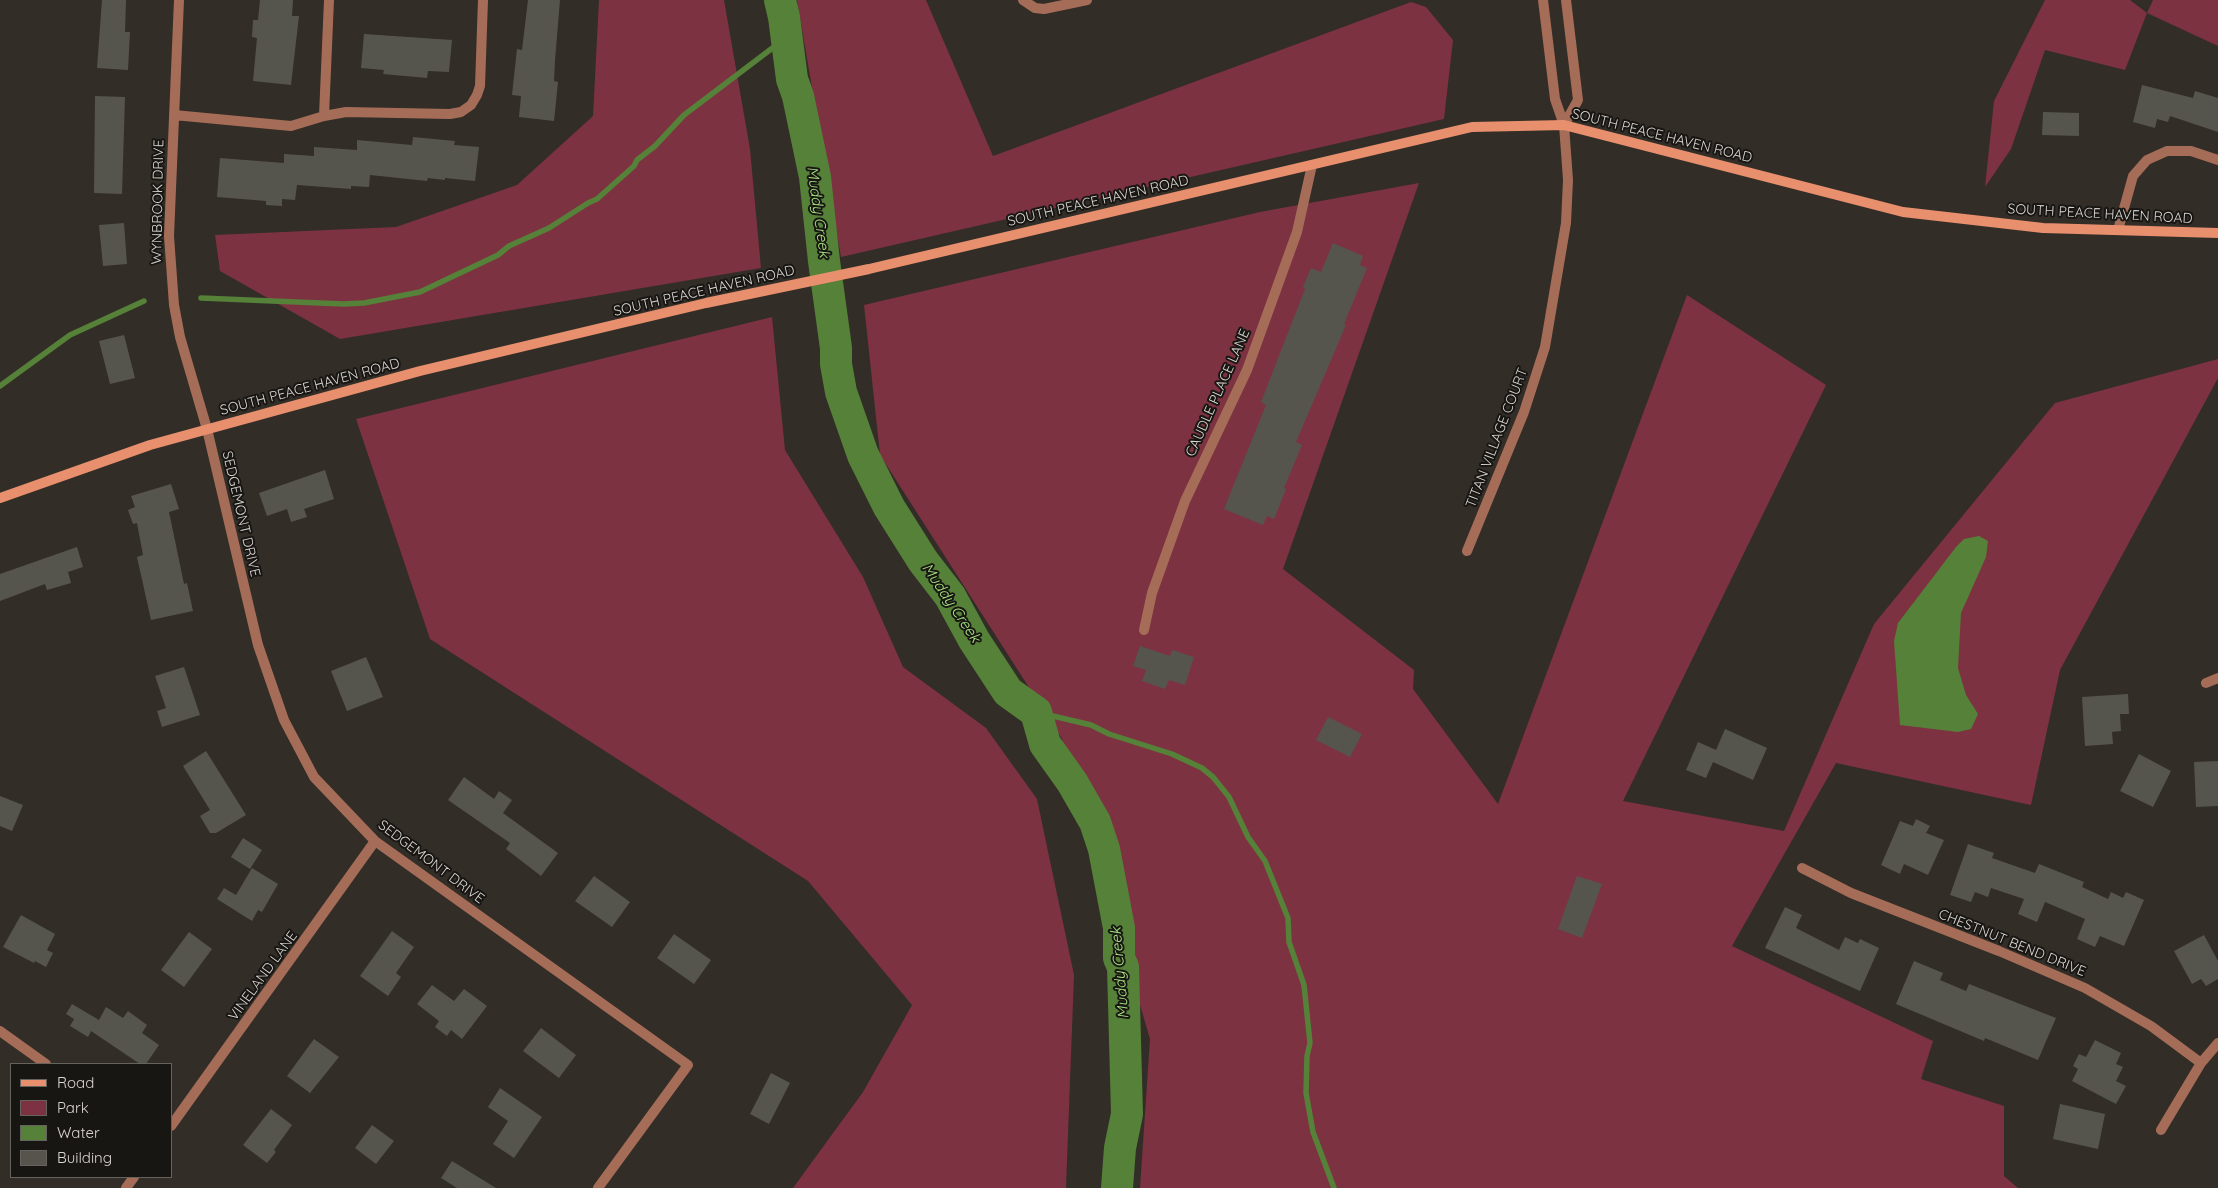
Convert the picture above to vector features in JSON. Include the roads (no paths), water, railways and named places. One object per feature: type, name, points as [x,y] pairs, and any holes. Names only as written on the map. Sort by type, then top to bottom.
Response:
[{"type":"main road","name":"SOUTH PEACE HAVEN ROAD","points":[[0,498],[150,445],[420,370],[706,303],[869,269],[1472,127],[1564,125],[1903,212],[2043,228],[2218,233]]},
{"type":"street","name":"WYNBROOK DRIVE","points":[[179,0],[169,236],[173,292],[180,337],[207,429]]},
{"type":"street","points":[[324,116],[329,0]]},
{"type":"street","points":[[174,115],[291,126],[324,116],[365,111],[450,114],[461,112],[471,105],[480,86],[483,0]]},
{"type":"street","points":[[1023,0],[1035,8],[1044,8],[1087,0]]},
{"type":"street","name":"TITAN VILLAGE COURT","points":[[1467,551],[1524,412],[1545,347],[1566,223],[1568,180],[1564,125],[1555,99],[1543,0]]},
{"type":"street","points":[[1564,125],[1578,100],[1566,0]]},
{"type":"street","points":[[2118,230],[2133,176],[2147,160],[2167,150],[2191,151],[2218,160]]},
{"type":"street","name":"CAUDLE PLACE LANE","points":[[1144,630],[1152,593],[1185,501],[1247,370],[1297,232],[1312,165]]},
{"type":"street","name":"SEDGEMONT DRIVE","points":[[207,429],[258,645],[284,720],[314,777],[375,841],[688,1065],[598,1188]]},
{"type":"street","points":[[2206,683],[2218,678]]},
{"type":"street","name":"VINELAND LANE","points":[[172,1125],[375,841]]},
{"type":"street","name":"CHESTNUT BEND DRIVE","points":[[1802,868],[1859,896],[2086,988],[2151,1026],[2201,1062]]},
{"type":"street","points":[[0,1031],[45,1063]]},
{"type":"street","points":[[2161,1130],[2201,1062],[2218,1043]]},
{"type":"water","points":[[1979,536],[1988,541],[1986,557],[1961,613],[1958,668],[1966,695],[1978,714],[1971,729],[1958,732],[1900,725],[1894,641],[1898,623],[1956,547],[1964,539]]},
{"type":"waterway","name":"Muddy Creek","points":[[780,0],[792,79],[798,96],[815,177],[836,348],[836,364],[841,392],[863,455],[889,507],[923,561],[950,596],[974,640],[1008,692],[1036,712],[1045,744],[1072,782],[1095,822],[1104,849],[1119,928],[1119,958],[1123,967],[1127,1114],[1120,1148],[1117,1188]]},
{"type":"waterway","points":[[201,298],[344,304],[364,303],[420,292],[498,255],[509,246],[549,228],[597,199],[634,166],[637,160],[655,146],[684,115],[787,37]]},
{"type":"waterway","points":[[0,386],[70,335],[144,301]]},
{"type":"waterway","points":[[1036,712],[1091,725],[1109,734],[1172,754],[1202,768],[1213,777],[1229,797],[1248,837],[1265,861],[1288,918],[1289,942],[1304,985],[1310,1043],[1307,1056],[1306,1093],[1313,1132],[1334,1188]]}]
